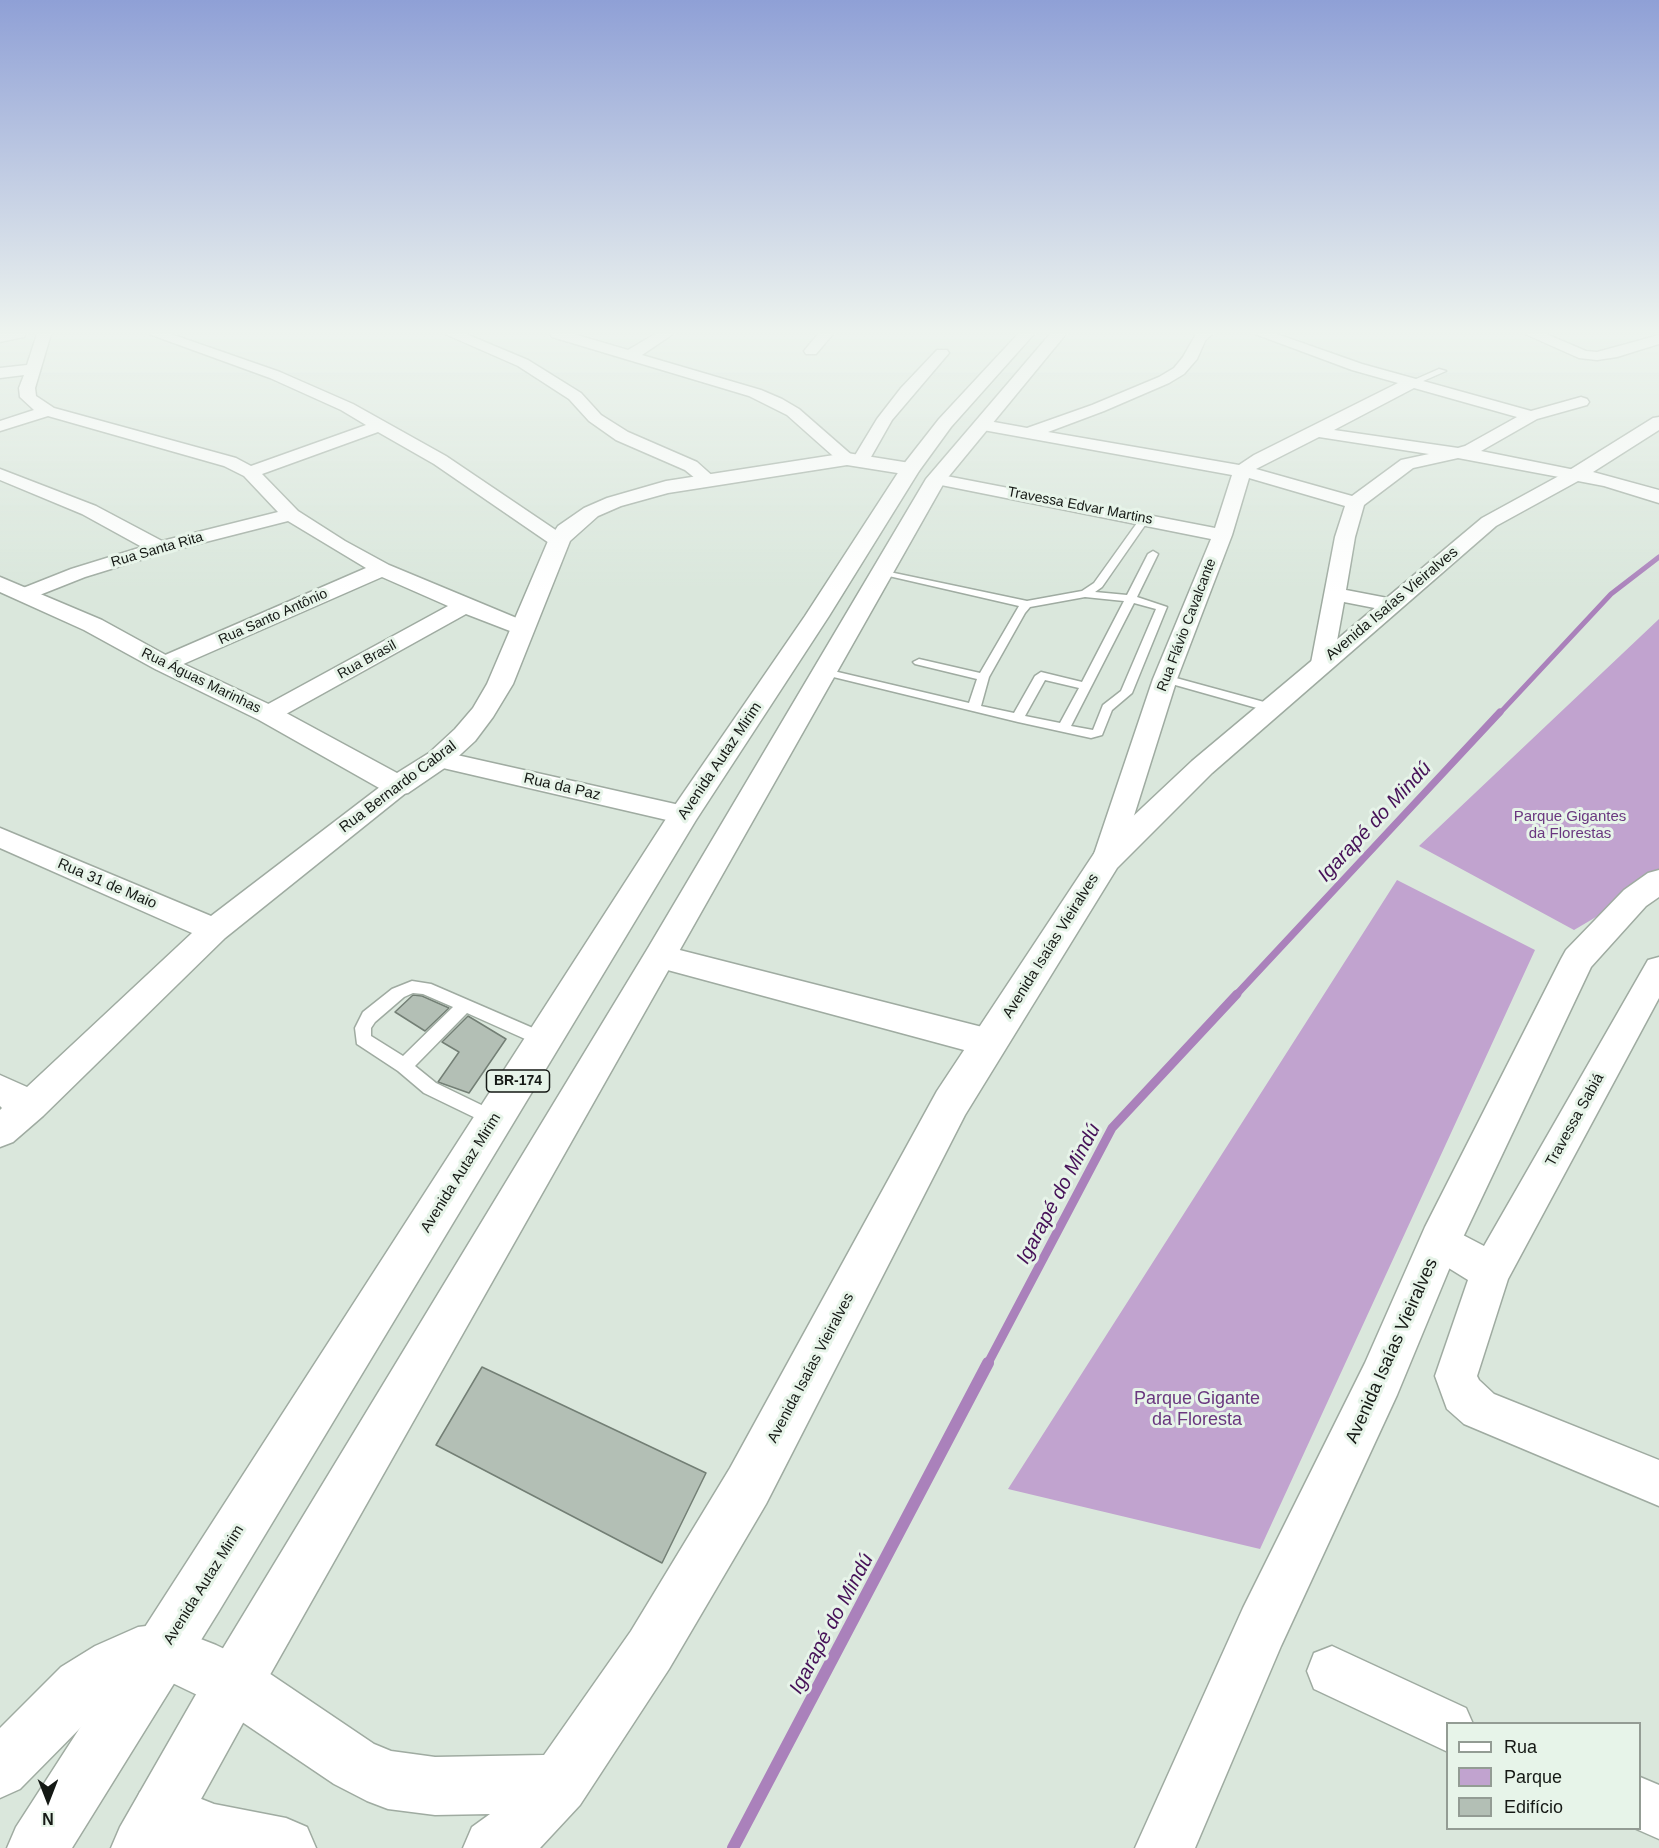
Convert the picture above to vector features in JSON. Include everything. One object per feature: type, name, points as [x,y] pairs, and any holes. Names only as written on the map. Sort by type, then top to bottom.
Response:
[{"type":"main road","name":"Avenida Autaz Mirim","points":[[151,1830],[234,1683],[884,572],[923,474],[948,420]]},
{"type":"main road","name":"Avenida Autaz Mirim","points":[[37,1848],[162,1652],[684,815],[817,616],[923,474],[987,420]]},
{"type":"main road","name":"Avenida Isaías Vieiralves","points":[[493,1848],[508,1839],[558,1784],[651,1650],[732,1514],[951,1103],[1106,860],[1202,767],[1489,522],[1575,475],[1659,422]]},
{"type":"main road","points":[[1605,456],[1658,486]]},
{"type":"main road","name":"Rua Bernardo Cabral","points":[[398,786],[439,759],[465,735],[484,711],[500,684],[559,542],[577,522],[614,502],[666,487],[707,479],[854,459],[923,474]]},
{"type":"main road","points":[[1575,475],[1634,488],[1658,486]]},
{"type":"main road","name":"Rua Águas Marinhas","points":[[0,584],[93,625],[164,664],[268,714],[398,786]]},
{"type":"main road","name":"Avenida Isaías Vieiralves","points":[[1165,1848],[1263,1627],[1382,1379],[1440,1241],[1578,959],[1635,898],[1659,881]]},
{"type":"main road","points":[[0,1769],[81,1687],[122,1661],[138,1654],[162,1652],[197,1664],[234,1683],[354,1764],[388,1780],[435,1786],[558,1784]]},
{"type":"main road","points":[[151,1830],[214,1834],[286,1848]]},
{"type":"street","points":[[0,426],[18,420]]},
{"type":"street","points":[[82,420],[230,462],[250,472],[291,515],[382,569],[523,629]]},
{"type":"street","points":[[369,420],[440,460],[559,542]]},
{"type":"street","points":[[598,420],[622,436],[691,466],[707,479]]},
{"type":"street","points":[[805,420],[854,459],[884,420]]},
{"type":"street","points":[[1031,432],[1061,420]]},
{"type":"street","points":[[1242,471],[1260,459],[1340,420]]},
{"type":"street","points":[[1322,663],[1334,594],[1351,512],[1355,503],[1407,464],[1471,450],[1524,420]]},
{"type":"street","points":[[983,425],[1242,471],[1355,503]]},
{"type":"street","points":[[250,472],[379,426]]},
{"type":"street","points":[[1317,432],[1458,453],[1575,475]]},
{"type":"street","name":"Rua Flávio Cavalcante","points":[[1106,860],[1165,679],[1222,535],[1242,471]]},
{"type":"street","points":[[0,474],[89,510],[159,548]]},
{"type":"street","name":"Travessa Edvar Martins","points":[[923,474],[1222,535]]},
{"type":"street","name":"Rua Santa Rita","points":[[25,594],[78,573],[159,548],[291,515]]},
{"type":"street","name":"Rua Santo Antônio","points":[[164,664],[382,569]]},
{"type":"street","points":[[1334,594],[1390,605]]},
{"type":"street","name":"Rua Brasil","points":[[268,714],[465,606]]},
{"type":"street","name":"Rua da Paz","points":[[439,759],[684,815]]},
{"type":"street","name":"Rua Bernardo Cabral","points":[[0,1131],[32,1105],[214,930],[398,786]]},
{"type":"street","name":"Rua 31 de Maio","points":[[0,837],[214,930]]},
{"type":"street","points":[[660,957],[990,1043]]},
{"type":"street","name":"Travessa Sabiá","points":[[1659,969],[1491,1272],[1456,1376],[1462,1394],[1479,1409],[1659,1483]]},
{"type":"street","points":[[0,1090],[32,1105]]},
{"type":"street","points":[[1440,1241],[1491,1272]]},
{"type":"street","points":[[1332,1671],[1446,1725]]},
{"type":"street","points":[[1641,1804],[1659,1812]]},
{"type":"lane","points":[[1085,594],[1098,585],[1145,518]]},
{"type":"lane","points":[[1064,728],[1153,554]]},
{"type":"lane","points":[[825,672],[1091,734],[1098,732],[1107,708],[1126,693],[1162,608],[1131,599],[1085,594],[1027,603],[884,572]]},
{"type":"lane","points":[[974,708],[983,677],[1020,610],[1027,603]]},
{"type":"lane","points":[[919,662],[983,677]]},
{"type":"lane","points":[[1018,718],[1041,676],[1086,686]]},
{"type":"lane","points":[[1165,679],[1271,708]]},
{"type":"lane","points":[[494,1119],[430,1088],[404,1066],[363,1040],[363,1028],[369,1017],[398,993],[412,987],[425,988],[463,1007],[543,1040]]},
{"type":"lane","points":[[404,1066],[463,1007]]},
{"type":"green space","name":"Parque Gigantes da Florestas","points":[[1659,619],[1659,880],[1574,930],[1419,846]]},
{"type":"green space","name":"Parque Gigante da Floresta","points":[[1397,880],[1535,950],[1260,1549],[1008,1489]]},
{"type":"building","points":[[413,995],[422,996],[449,1008],[425,1031],[395,1012]]},
{"type":"building","points":[[468,1016],[506,1039],[469,1093],[438,1082],[459,1052],[442,1042]]},
{"type":"building","points":[[482,1367],[706,1473],[662,1563],[436,1445]]},
{"type":"waterway","name":"Igarapé do Mindú","points":[[1499,714],[1611,594],[1659,557]]},
{"type":"waterway","name":"Igarapé do Mindú","points":[[1236,995],[1500,712]]},
{"type":"waterway","name":"Igarapé do Mindú","points":[[987,1365],[1112,1128],[1237,994]]},
{"type":"waterway","name":"Igarapé do Mindú","points":[[733,1848],[988,1363]]}]
